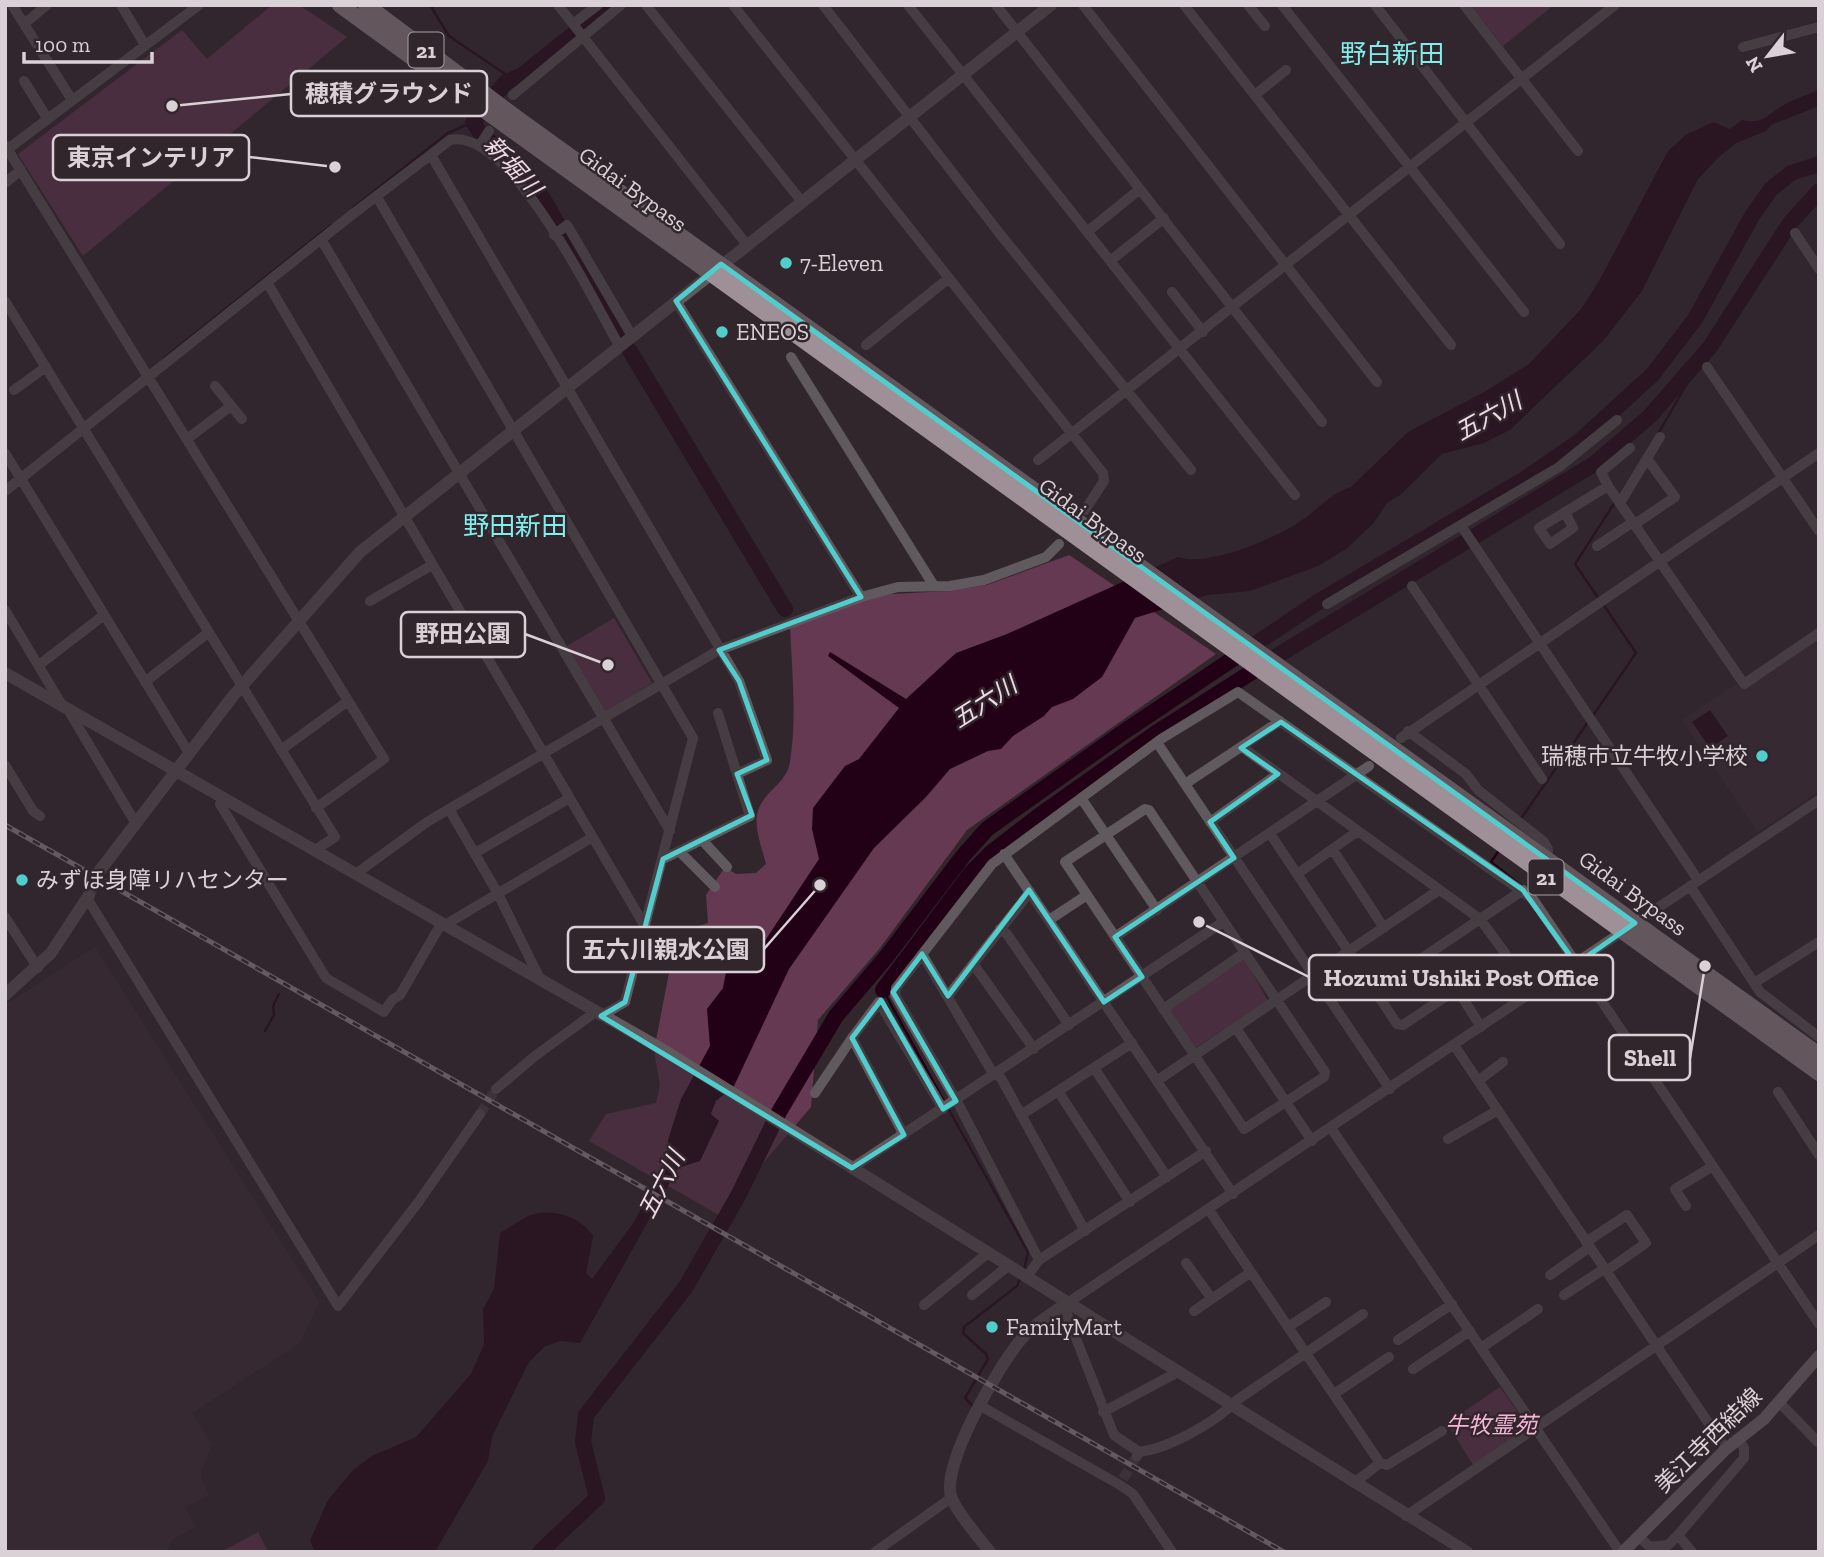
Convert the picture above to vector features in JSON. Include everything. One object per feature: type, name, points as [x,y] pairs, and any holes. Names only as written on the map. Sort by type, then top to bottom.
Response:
[{"type":"highway","name":"Gidai Bypass","points":[[340,5],[510,120],[1103,548],[1628,928],[1819,1073]]},
{"type":"highway","name":"Gidai Bypass","points":[[366,5],[483,101]]},
{"type":"highway","name":"Gidai Bypass","points":[[1278,675],[1547,857],[1628,928],[1819,1055]]},
{"type":"main road","name":"美江寺西結線","points":[[1621,1552],[1726,1449],[1779,1402],[1819,1356]]},
{"type":"street","points":[[12,5],[72,100]]},
{"type":"street","points":[[24,24],[47,5]]},
{"type":"street","points":[[121,5],[145,45]]},
{"type":"street","points":[[199,5],[7,147],[384,759],[316,808]]},
{"type":"street","points":[[558,5],[747,245]]},
{"type":"street","points":[[513,95],[577,30],[597,5]]},
{"type":"street","points":[[577,30],[621,5]]},
{"type":"street","points":[[646,5],[802,202]]},
{"type":"street","points":[[733,5],[1103,473],[1104,481],[1085,510]]},
{"type":"street","points":[[823,5],[1191,470]]},
{"type":"street","points":[[908,5],[1295,495]]},
{"type":"street","points":[[996,5],[1322,422]]},
{"type":"street","points":[[98,873],[242,685],[360,552],[715,268],[1051,5]]},
{"type":"street","points":[[1083,5],[1377,382]]},
{"type":"street","points":[[1184,5],[1451,345]]},
{"type":"street","points":[[1248,5],[1265,26]]},
{"type":"street","points":[[1282,5],[1524,312]]},
{"type":"street","points":[[1375,5],[1560,244]]},
{"type":"street","points":[[1464,5],[1578,150]]},
{"type":"street","points":[[1038,460],[1615,5]]},
{"type":"street","points":[[1743,47],[1819,27]]},
{"type":"street","points":[[1255,95],[1286,70]]},
{"type":"street","points":[[24,80],[47,118]]},
{"type":"street","points":[[481,144],[489,131]]},
{"type":"street","points":[[5,491],[149,379],[321,239],[450,141],[460,138],[481,144],[518,178],[619,345]]},
{"type":"street","points":[[431,155],[739,681],[767,760],[737,774]]},
{"type":"street","points":[[5,183],[21,170]]},
{"type":"street","points":[[1087,232],[1140,189]]},
{"type":"street","points":[[377,197],[693,738],[625,1002],[597,1015],[535,1056],[496,1089]]},
{"type":"street","points":[[1110,261],[1164,218]]},
{"type":"street","points":[[554,234],[567,225],[632,336]]},
{"type":"street","points":[[1795,233],[1819,269]]},
{"type":"street","points":[[321,239],[670,831]]},
{"type":"street","points":[[866,345],[949,278]]},
{"type":"street","points":[[268,284],[646,928]]},
{"type":"street","points":[[1172,292],[1203,332]]},
{"type":"street","points":[[5,301],[335,836],[315,850]]},
{"type":"street","points":[[676,301],[861,597]]},
{"type":"street","points":[[791,357],[934,586]]},
{"type":"street","points":[[14,390],[46,367]]},
{"type":"street","points":[[1707,367],[1819,531]]},
{"type":"street","points":[[215,386],[242,419]]},
{"type":"street","points":[[187,439],[231,406]]},
{"type":"street","points":[[1327,604],[1462,527],[1559,467],[1617,420]]},
{"type":"street","points":[[1565,512],[1615,495],[1648,460],[1660,437]]},
{"type":"street","points":[[1630,448],[1601,472],[1744,684],[1819,633]]},
{"type":"street","points":[[5,453],[189,754]]},
{"type":"street","points":[[1547,857],[1548,849],[1543,841],[1478,790],[1466,774],[1404,734],[1819,453]]},
{"type":"street","points":[[1597,546],[1675,497],[1648,460]]},
{"type":"street","points":[[1462,527],[1589,719],[1694,883],[1754,983],[1767,999],[1819,1037]]},
{"type":"street","points":[[357,873],[449,809],[719,650],[861,597],[898,587],[934,586],[999,575],[1046,557],[1059,544]]},
{"type":"street","points":[[370,601],[432,565]]},
{"type":"street","points":[[1412,586],[1542,779]]},
{"type":"street","points":[[5,610],[135,822]]},
{"type":"street","points":[[39,665],[104,615]]},
{"type":"street","points":[[145,682],[209,632]]},
{"type":"street","points":[[5,673],[357,873],[541,983],[667,1052],[1176,1373],[1467,1552]]},
{"type":"street","points":[[1039,1260],[956,1101],[895,995],[897,988],[969,891],[1004,853],[1157,744],[1233,692],[1238,692],[1533,899],[1819,1324]]},
{"type":"street","points":[[281,750],[348,701]]},
{"type":"street","points":[[663,859],[750,816],[718,713]]},
{"type":"street","points":[[1185,785],[1280,721]]},
{"type":"street","points":[[1157,744],[1390,1089]]},
{"type":"street","points":[[1242,747],[1480,919],[1504,953],[1502,959],[1403,1025],[1397,1024],[1270,835]]},
{"type":"street","points":[[5,765],[33,811],[40,816]]},
{"type":"street","points":[[1115,937],[1270,835],[1368,766]]},
{"type":"street","points":[[1210,822],[1278,774]]},
{"type":"street","points":[[1081,798],[1157,910]]},
{"type":"street","points":[[475,853],[568,799]]},
{"type":"street","points":[[990,1552],[951,1498],[953,1469],[979,1405],[1025,1334],[1819,800]]},
{"type":"street","points":[[220,804],[326,978],[384,1012],[392,1000],[400,995],[443,925],[591,838]]},
{"type":"street","points":[[449,809],[497,892],[541,983]]},
{"type":"street","points":[[1145,809],[1149,810],[1197,883],[1325,1072],[1324,1077],[1244,1129],[1065,862],[1145,809]]},
{"type":"street","points":[[1297,874],[1358,831]]},
{"type":"street","points":[[702,840],[727,867]]},
{"type":"street","points":[[1333,850],[1384,928]]},
{"type":"street","points":[[679,851],[715,887]]},
{"type":"street","points":[[1004,853],[1233,1194]]},
{"type":"street","points":[[1158,1080],[1439,890]]},
{"type":"street","points":[[1375,990],[1523,890]]},
{"type":"street","points":[[948,996],[1030,892]]},
{"type":"street","points":[[1049,920],[1087,895]]},
{"type":"street","points":[[5,995],[38,968],[60,941],[88,896],[338,1306],[417,1204],[480,1114]]},
{"type":"street","points":[[5,917],[38,968]]},
{"type":"street","points":[[852,1168],[1223,922]]},
{"type":"street","points":[[1000,929],[1007,934],[1069,1025]]},
{"type":"street","points":[[1754,983],[1818,945]]},
{"type":"street","points":[[1163,1009],[1244,953]]},
{"type":"street","points":[[922,954],[1021,1115],[1085,1231]]},
{"type":"street","points":[[974,965],[1034,1049]]},
{"type":"street","points":[[1457,989],[1481,1027]]},
{"type":"street","points":[[815,1093],[880,1002],[943,1109]]},
{"type":"street","points":[[1236,1028],[1312,1141]]},
{"type":"street","points":[[852,1038],[904,1135]]},
{"type":"street","points":[[1021,1115],[1132,1043]]},
{"type":"street","points":[[1454,1045],[1726,1449]]},
{"type":"street","points":[[1478,1081],[1503,1062]]},
{"type":"street","points":[[1094,1068],[1167,1177]]},
{"type":"street","points":[[1058,1091],[1130,1202]]},
{"type":"street","points":[[1778,1093],[1819,1154]]},
{"type":"street","points":[[1448,1139],[1498,1110]]},
{"type":"street","points":[[1331,1128],[1621,1552]]},
{"type":"street","points":[[1027,1278],[1039,1260],[1206,1152]]},
{"type":"street","points":[[1686,1206],[1675,1189],[1713,1166]]},
{"type":"street","points":[[1209,1210],[1380,1463],[1387,1465],[1442,1432]]},
{"type":"street","points":[[1550,1275],[1627,1216],[1646,1243],[1564,1295]]},
{"type":"street","points":[[1406,1516],[1819,1235]]},
{"type":"street","points":[[924,1305],[988,1253]]},
{"type":"street","points":[[1186,1263],[1212,1299]]},
{"type":"street","points":[[972,1296],[1008,1266]]},
{"type":"street","points":[[1194,1311],[1251,1272]]},
{"type":"street","points":[[1289,1327],[1326,1302]]},
{"type":"street","points":[[1066,1304],[1068,1318],[1114,1435],[1138,1454],[1194,1431],[1363,1314]]},
{"type":"street","points":[[1398,1340],[1452,1304]]},
{"type":"street","points":[[1481,1348],[1538,1309]]},
{"type":"street","points":[[1413,1369],[1470,1331]]},
{"type":"street","points":[[1334,1394],[1389,1357]]},
{"type":"street","points":[[1103,1412],[1176,1373]]},
{"type":"street","points":[[1779,1402],[1819,1443]]},
{"type":"street","points":[[979,1405],[1122,1482],[1172,1552]]},
{"type":"street","points":[[1639,1537],[1650,1547],[1668,1545],[1744,1458],[1744,1448],[1739,1440]]},
{"type":"street","points":[[1354,1483],[1380,1463]]},
{"type":"street","points":[[875,1552],[951,1498]]},
{"type":"street","points":[[1678,1535],[1692,1552]]},
{"type":"highlighted area","points":[[721,264],[1635,923],[1576,964],[1523,890],[1281,722],[1241,748],[1278,774],[1210,822],[1234,858],[1115,937],[1142,977],[1104,1002],[1029,890],[948,996],[922,954],[893,992],[956,1101],[943,1109],[881,1000],[852,1038],[904,1135],[852,1168],[601,1016],[625,1002],[663,859],[752,815],[737,774],[767,760],[739,681],[719,650],[861,597],[676,301]]},
{"type":"shaded area","name":"瑞穂市立牛牧小学校","points":[[1819,639],[1819,791],[1758,832],[1682,720],[1736,684],[1743,690]]},
{"type":"shaded area","points":[[95,947],[319,1302],[300,1343],[192,1413],[212,1444],[200,1475],[209,1495],[185,1507],[195,1527],[172,1540],[167,1552],[5,1552],[5,1005]]},
{"type":"green space","points":[[272,5],[299,5],[347,37],[83,256],[18,154],[182,30],[207,59]]},
{"type":"green space","points":[[1470,5],[1554,5],[1503,46]]},
{"type":"green space","points":[[1069,555],[1216,654],[967,830],[880,948],[818,1020],[811,1107],[719,1215],[589,1141],[606,1114],[656,1103],[660,1085],[654,1051],[671,962],[661,960],[668,943],[684,931],[708,923],[706,895],[725,867],[736,874],[756,873],[766,864],[759,837],[758,811],[765,798],[785,776],[792,745],[790,627],[875,595],[948,591],[987,585]]},
{"type":"green space","points":[[614,618],[652,683],[603,713],[564,648]]},
{"type":"green space","points":[[1240,959],[1245,960],[1268,1001],[1195,1048],[1169,1010]]},
{"type":"green space","name":"牛牧霊苑","points":[[1500,1387],[1530,1430],[1475,1468],[1447,1423]]},
{"type":"green space","points":[[258,1532],[268,1552],[221,1552]]},
{"type":"water","points":[[1819,90],[1819,106],[1771,125],[1766,131],[1736,143],[1698,179],[1642,291],[1603,341],[1510,430],[1484,443],[1442,454],[1400,495],[1387,503],[1373,524],[1346,549],[1318,566],[1250,591],[1208,595],[1135,618],[1102,677],[1073,699],[1052,707],[1044,716],[1013,736],[1001,749],[988,751],[950,769],[926,797],[874,848],[789,969],[734,1086],[716,1101],[711,1114],[719,1121],[700,1161],[678,1168],[580,1343],[560,1341],[544,1347],[529,1362],[492,1437],[488,1461],[435,1552],[315,1552],[310,1541],[328,1500],[353,1470],[372,1456],[416,1437],[471,1374],[484,1344],[483,1309],[494,1289],[500,1233],[534,1214],[551,1213],[575,1219],[593,1236],[586,1273],[592,1279],[634,1222],[667,1161],[668,1140],[681,1099],[710,1046],[707,1009],[723,988],[727,967],[751,962],[819,859],[812,829],[813,808],[845,766],[859,759],[899,708],[828,656],[830,652],[906,699],[956,653],[1007,634],[1178,557],[1191,559],[1225,555],[1279,534],[1305,518],[1332,496],[1351,487],[1408,432],[1486,391],[1529,364],[1581,309],[1598,283],[1668,151],[1687,134],[1714,122],[1730,129],[1742,120],[1759,120],[1786,104]]},
{"type":"water","points":[[1710,710],[1728,736],[1710,748],[1692,722]]},
{"type":"waterway","points":[[430,5],[449,36],[511,78]]},
{"type":"waterway","name":"新堀川","points":[[610,5],[521,76],[506,82],[473,122],[481,134],[525,172],[538,190],[620,332]]},
{"type":"waterway","points":[[353,208],[448,133],[473,122]]},
{"type":"waterway","name":"五六川","points":[[540,1552],[597,1498],[583,1442],[586,1415],[685,1288],[738,1196],[779,1112],[836,1016],[987,829],[1125,731],[1321,600],[1526,478],[1581,440],[1653,374],[1695,319],[1752,216],[1771,189],[1791,173],[1819,164]]},
{"type":"waterway","points":[[883,990],[970,874],[992,852],[1040,815],[1156,733],[1285,651],[1594,464],[1650,416],[1710,347],[1790,223],[1819,191]]},
{"type":"waterway","points":[[164,358],[331,225]]},
{"type":"waterway","name":"新堀川","points":[[630,351],[785,609]]},
{"type":"waterway","points":[[1658,434],[1690,378],[1686,375]]},
{"type":"waterway","points":[[1599,599],[1575,564],[1615,502]]},
{"type":"waterway","points":[[1592,717],[1636,653],[1603,604]]},
{"type":"waterway","points":[[1520,820],[1588,722]]},
{"type":"waterway","points":[[1500,849],[1491,862],[1536,897]]},
{"type":"waterway","points":[[883,990],[945,1103]]},
{"type":"waterway","points":[[265,1031],[274,1015],[273,1006],[279,994]]},
{"type":"waterway","points":[[948,1108],[1028,1252],[1024,1270]]},
{"type":"waterway","points":[[974,1407],[965,1398],[988,1359],[963,1333],[964,1327],[1017,1286],[1020,1279]]},
{"type":"tunnel","points":[[89,895],[98,873]]},
{"type":"tunnel","points":[[480,1114],[496,1089]]},
{"type":"tunnel","points":[[1123,1479],[1137,1456]]},
{"type":"railway","points":[[5,825],[1284,1552]]},
{"type":"place","name":"穂積グラウンド","points":[[172,106]]},
{"type":"place","name":"東京インテリア","points":[[335,167]]},
{"type":"place","name":"7-Eleven","points":[[786,263]]},
{"type":"place","name":"ENEOS","points":[[722,332]]},
{"type":"place","name":"野田公園","points":[[608,665]]},
{"type":"place","name":"瑞穂市立牛牧小学校","points":[[1762,756]]},
{"type":"place","name":"みずほ身障リハセンター","points":[[22,880]]},
{"type":"place","name":"五六川親水公園","points":[[820,885]]},
{"type":"place","name":"Hozumi Ushiki Post Office","points":[[1199,922]]},
{"type":"place","name":"Shell","points":[[1705,966]]},
{"type":"place","name":"FamilyMart","points":[[992,1327]]},
{"type":"district","name":"野白新田","points":[[1392,54]]},
{"type":"district","name":"野田新田","points":[[515,526]]}]
